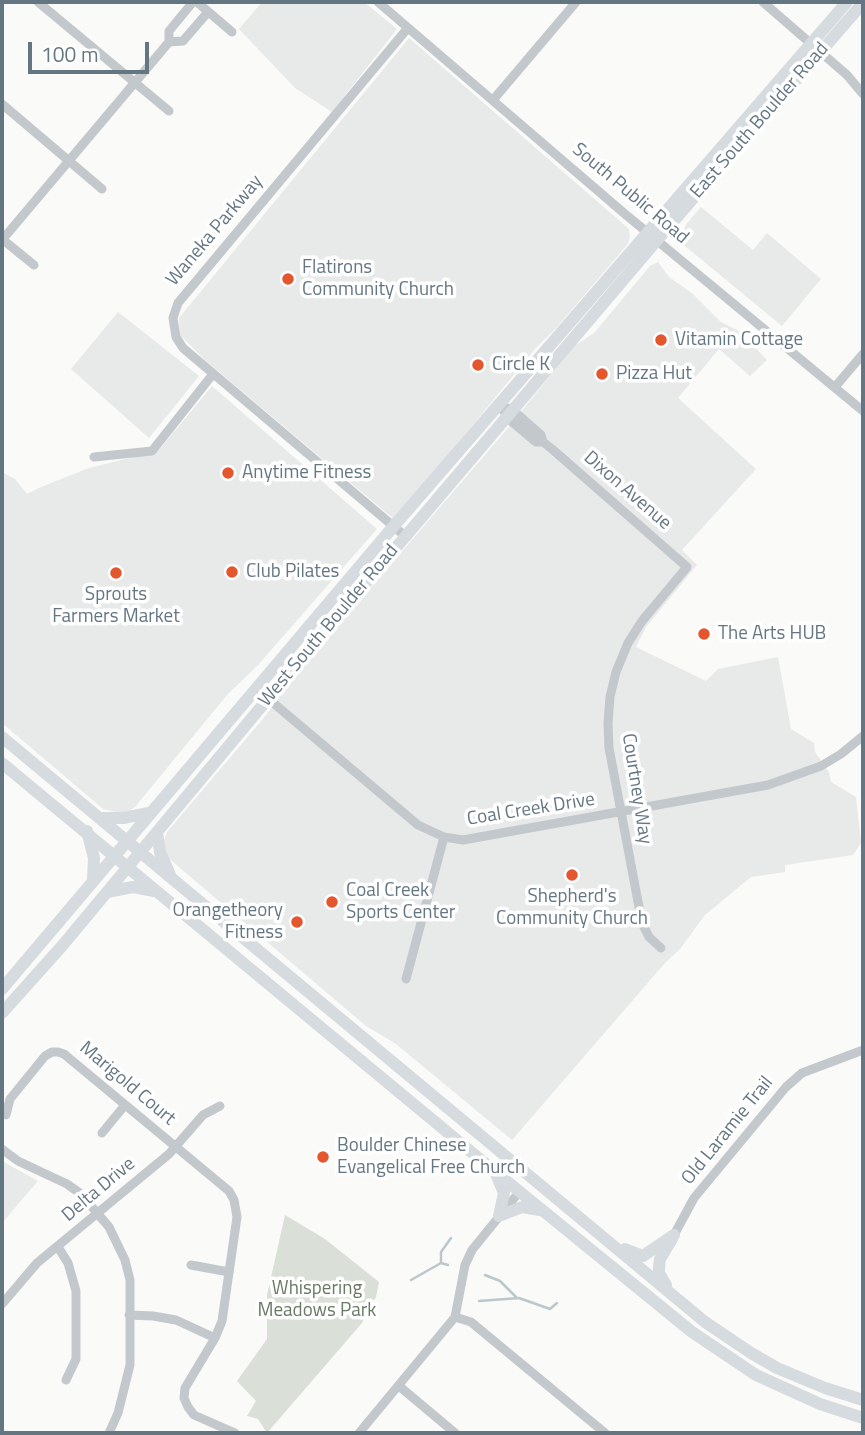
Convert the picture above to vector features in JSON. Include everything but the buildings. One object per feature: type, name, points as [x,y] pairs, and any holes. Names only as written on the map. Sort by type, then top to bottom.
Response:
[{"type":"main road","name":"East South Boulder Road","points":[[815,48],[847,2]]},
{"type":"main road","name":"East South Boulder Road","points":[[652,236],[815,48],[863,3]]},
{"type":"main road","name":"West South Boulder Road","points":[[2,989],[393,527],[652,236]]},
{"type":"main road","name":"West South Boulder Road","points":[[2,1013],[510,414],[652,236]]},
{"type":"main road","points":[[2,737],[705,1322],[768,1363],[816,1385],[863,1400]]},
{"type":"main road","points":[[2,763],[672,1316],[736,1363],[794,1393],[863,1418]]},
{"type":"main road","points":[[99,818],[123,818],[149,813]]},
{"type":"main road","points":[[87,831],[94,858],[93,880]]},
{"type":"main road","points":[[157,833],[160,852],[171,878]]},
{"type":"main road","points":[[107,892],[134,887],[157,891]]},
{"type":"main road","points":[[493,1170],[504,1193],[499,1216]]},
{"type":"main road","points":[[520,1191],[531,1189],[552,1196]]},
{"type":"main road","points":[[499,1216],[522,1207],[538,1209],[547,1214]]},
{"type":"main road","points":[[608,1242],[643,1256],[674,1235]]},
{"type":"main road","points":[[673,1296],[659,1273],[659,1267],[674,1235]]},
{"type":"street","points":[[38,2],[169,111]]},
{"type":"street","points":[[34,265],[2,240],[169,42],[169,31],[195,2],[232,32]]},
{"type":"street","name":"South Public Road","points":[[377,2],[863,411]]},
{"type":"street","points":[[494,100],[576,2]]},
{"type":"street","points":[[763,2],[847,75],[863,94]]},
{"type":"street","points":[[169,42],[183,41],[208,12]]},
{"type":"street","name":"Waneka Parkway","points":[[405,536],[183,348],[176,337],[173,318],[178,303],[407,29]]},
{"type":"street","points":[[2,104],[102,189]]},
{"type":"street","points":[[835,387],[863,354]]},
{"type":"street","points":[[94,457],[152,451],[213,374]]},
{"type":"street","name":"Dixon Avenue","points":[[499,405],[536,442],[543,442],[687,567]]},
{"type":"street","name":"Courtney Way","points":[[661,948],[649,937],[642,923],[609,748],[608,723],[616,672],[628,643],[642,621],[687,567]]},
{"type":"street","name":"Coal Creek Drive","points":[[255,688],[418,825],[444,837],[472,840],[768,785],[811,771],[841,754],[863,736]]},
{"type":"street","points":[[406,979],[444,837]]},
{"type":"street","name":"Old Laramie Trail","points":[[674,1235],[694,1198],[786,1087],[802,1073],[863,1050]]},
{"type":"street","name":"Marigold Court","points":[[6,1115],[9,1098],[45,1056],[52,1052],[64,1054],[229,1191],[234,1200],[237,1217],[229,1272]]},
{"type":"street","points":[[102,1133],[125,1105]]},
{"type":"street","name":"Delta Drive","points":[[2,1304],[37,1263],[176,1147],[203,1115],[220,1106]]},
{"type":"street","points":[[2,1149],[18,1161],[81,1194],[99,1213],[118,1241],[130,1280],[130,1365],[113,1432]]},
{"type":"street","points":[[359,1433],[455,1317],[466,1265],[472,1250],[520,1191]]},
{"type":"street","points":[[58,1247],[68,1263],[76,1291],[76,1359],[66,1380]]},
{"type":"street","points":[[191,1265],[229,1272],[222,1321],[215,1338],[190,1377],[184,1398],[194,1415],[235,1433]]},
{"type":"street","points":[[130,1315],[176,1320],[215,1338]]},
{"type":"street","points":[[455,1317],[471,1322],[605,1433]]},
{"type":"street","points":[[399,1386],[454,1433]]},
{"type":"shaded area","points":[[262,2],[364,2],[397,29],[332,112],[295,88],[239,29]]},
{"type":"shaded area","points":[[409,38],[629,229],[630,238],[627,245],[535,349],[395,520],[206,361],[180,335],[179,318]]},
{"type":"shaded area","points":[[701,207],[753,250],[767,233],[821,279],[782,326],[685,246],[683,232]]},
{"type":"shaded area","points":[[658,262],[669,277],[693,294],[721,322],[739,331],[767,360],[750,376],[719,349],[678,398],[756,469],[682,550],[697,565],[646,627],[636,647],[706,681],[718,669],[778,657],[791,729],[814,743],[815,752],[829,772],[831,782],[856,797],[861,843],[853,855],[785,865],[785,872],[751,877],[705,915],[680,949],[512,1140],[396,1044],[366,1026],[166,856],[163,844],[167,832],[267,714],[283,690],[508,428],[573,347],[594,333],[650,266]]},
{"type":"shaded area","points":[[118,312],[199,376],[149,438],[71,369]]},
{"type":"shaded area","points":[[212,386],[377,529],[259,664],[227,695],[135,807],[124,814],[103,809],[2,723],[2,472],[15,479],[27,494],[89,468],[158,451]]},
{"type":"shaded area","points":[[2,1161],[38,1181],[2,1223]]},
{"type":"green space","name":"Whispering Meadows Park","points":[[285,1215],[325,1239],[379,1282],[376,1297],[362,1323],[267,1433],[258,1419],[247,1416],[256,1401],[237,1381],[267,1339],[267,1295]]},
{"type":"waterway","points":[[441,1263],[441,1252],[451,1238]]},
{"type":"waterway","points":[[411,1280],[441,1263],[448,1265]]},
{"type":"waterway","points":[[485,1275],[500,1281],[516,1297]]},
{"type":"waterway","points":[[479,1301],[519,1298],[550,1309],[557,1303]]},
{"type":"place","name":"Flatirons Community Church","points":[[288,279]]},
{"type":"place","name":"Vitamin Cottage","points":[[661,340]]},
{"type":"place","name":"Circle K","points":[[478,365]]},
{"type":"place","name":"Pizza Hut","points":[[602,374]]},
{"type":"place","name":"Anytime Fitness","points":[[228,473]]},
{"type":"place","name":"Club Pilates","points":[[232,572]]},
{"type":"place","name":"Sprouts Farmers Market","points":[[116,573]]},
{"type":"place","name":"The Arts HUB","points":[[704,634]]},
{"type":"place","name":"Shepherd's Community Church","points":[[572,875]]},
{"type":"place","name":"Coal Creek Sports Center","points":[[332,902]]},
{"type":"place","name":"Orangetheory Fitness","points":[[297,922]]},
{"type":"place","name":"Boulder Chinese Evangelical Free Church","points":[[323,1157]]}]
